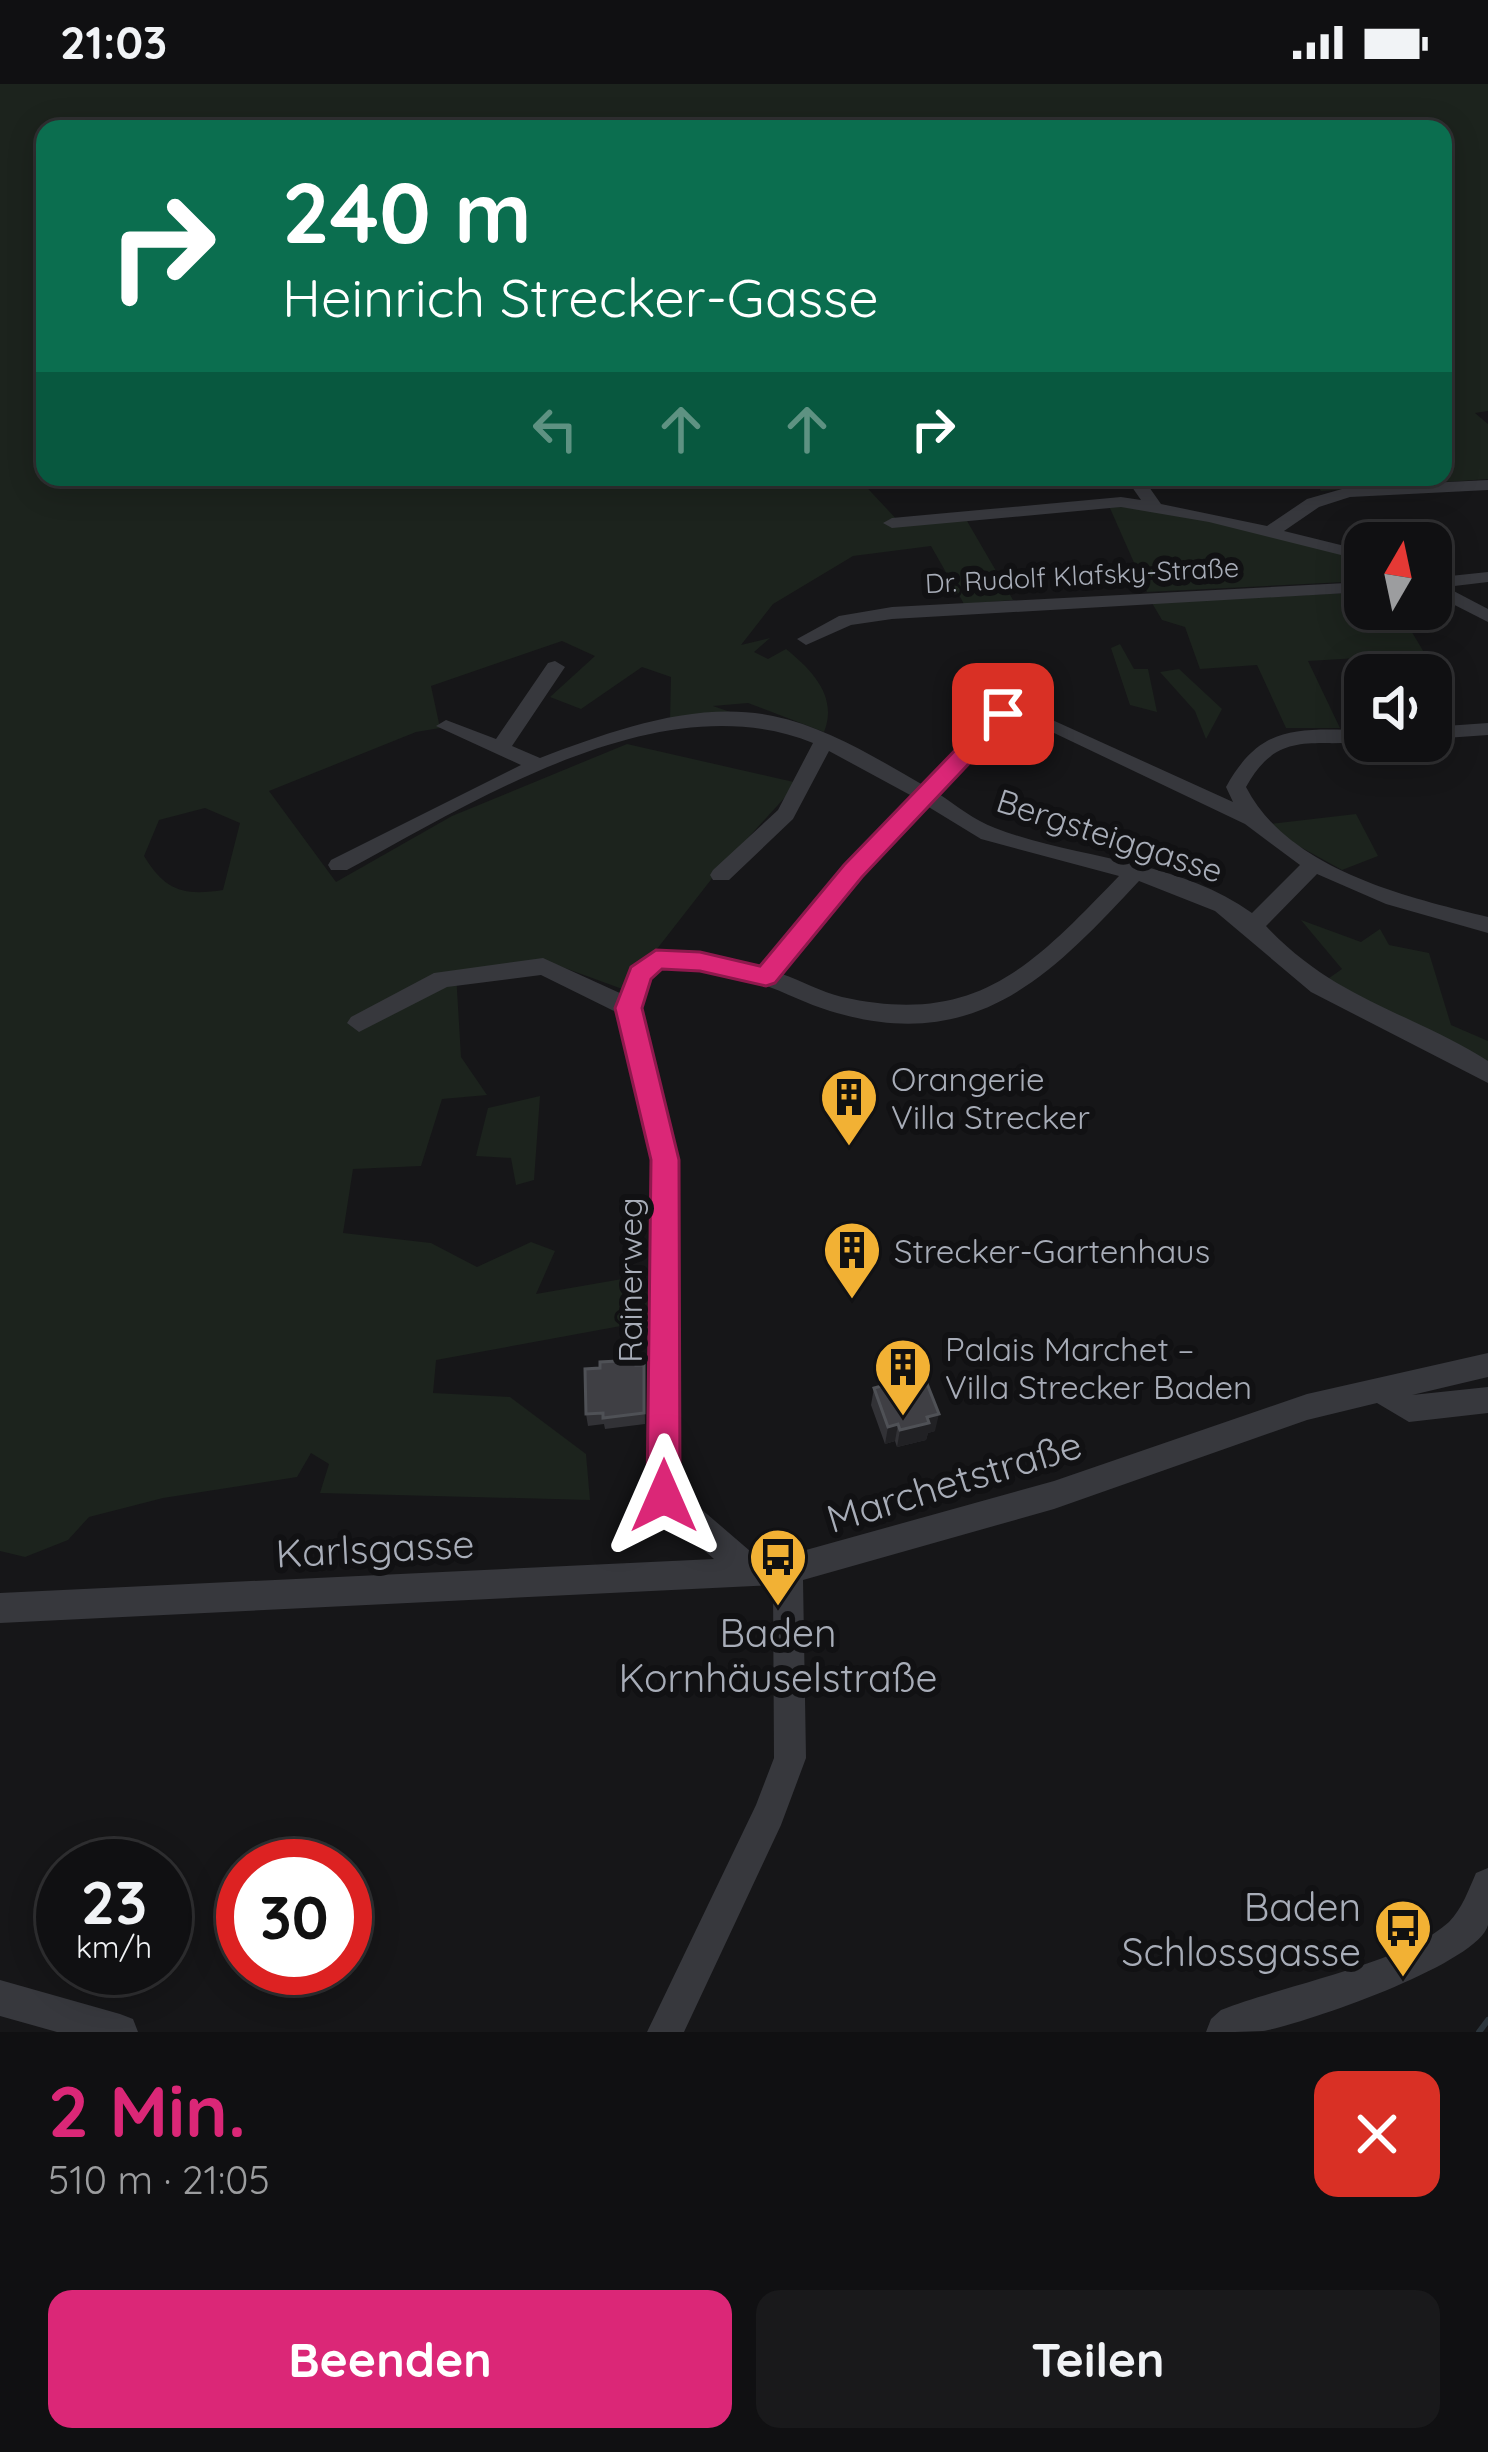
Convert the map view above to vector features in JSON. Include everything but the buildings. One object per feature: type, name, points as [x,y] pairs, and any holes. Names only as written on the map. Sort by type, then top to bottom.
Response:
[{"type":"street","points":[[1273,531],[1313,503],[1348,492],[1488,485]]},
{"type":"street","points":[[1139,486],[1153,505]]},
{"type":"street","points":[[892,523],[1079,504],[1153,505],[1344,550]]},
{"type":"street","points":[[1452,582],[1488,577]]},
{"type":"street","name":"Dr. Rudolf Klafsky-Straße","points":[[806,639],[846,620],[892,613],[1344,588]]},
{"type":"street","points":[[1452,596],[1488,616]]},
{"type":"street","points":[[499,750],[555,667]]},
{"type":"street","points":[[766,976],[853,871],[1003,714]]},
{"type":"street","name":"Bergsteiggasse","points":[[338,865],[542,766],[635,733],[710,720],[754,719],[790,727],[823,742],[985,833],[1176,884],[1255,923],[1284,959],[1344,1000],[1488,1074]]},
{"type":"street","points":[[1041,722],[1252,819],[1279,845],[1313,865],[1488,925]]},
{"type":"street","points":[[446,726],[542,766]]},
{"type":"street","points":[[1452,731],[1488,728]]},
{"type":"street","points":[[1252,819],[1237,787],[1247,762],[1266,744],[1286,738],[1344,737]]},
{"type":"street","points":[[721,874],[786,814],[823,742]]},
{"type":"street","points":[[1255,923],[1313,865]]},
{"type":"street","points":[[359,1022],[442,979],[543,966],[628,1008],[640,974],[656,959],[700,961],[766,976],[842,1006],[908,1011],[968,1008],[1013,991],[1052,959],[1136,872]]},
{"type":"street","name":"Rainerweg","points":[[628,1008],[665,1160],[664,1496],[753,1573]]},
{"type":"street","name":"Marchetstraße","points":[[753,1573],[788,1570],[1054,1495],[1250,1424],[1488,1365]]},
{"type":"street","points":[[1380,1390],[1409,1409],[1488,1400]]},
{"type":"street","points":[[665,2032],[769,1813],[790,1757],[788,1570]]},
{"type":"street","name":"Karlsgasse","points":[[0,1608],[753,1573]]},
{"type":"street","points":[[1224,2032],[1234,2023],[1396,1966],[1458,1937],[1488,1885]]},
{"type":"street","points":[[0,1998],[120,2032]]},
{"type":"shaded area","points":[[0,84],[1488,84],[1488,411],[1475,413],[1488,424],[1488,479],[1452,482],[1452,120],[36,120],[36,486],[865,486],[901,524],[967,521],[1013,600],[964,604],[931,546],[853,556],[773,604],[741,645],[770,638],[754,652],[768,659],[786,649],[805,666],[825,696],[824,732],[748,703],[713,706],[736,714],[670,721],[671,677],[642,667],[581,709],[550,697],[595,656],[562,641],[431,686],[440,728],[416,732],[269,791],[336,882],[452,816],[627,744],[798,783],[717,872],[625,990],[543,960],[456,973],[461,1057],[487,1095],[442,1099],[421,1166],[353,1169],[343,1233],[431,1243],[477,1267],[531,1242],[555,1251],[536,1294],[645,1275],[648,1321],[436,1360],[433,1393],[510,1397],[586,1454],[590,1500],[320,1493],[329,1464],[311,1453],[297,1477],[163,1498],[89,1517],[68,1540],[25,1557],[0,1551]],"holes":[[[205,808],[240,823],[223,890],[186,891],[160,877],[144,856],[159,820]]]},
{"type":"shaded area","points":[[1318,486],[1391,486],[1321,491]]},
{"type":"shaded area","points":[[1109,506],[1206,518],[1344,555],[1344,582],[1147,592]]},
{"type":"shaded area","points":[[1344,593],[1344,630],[1411,630],[1425,654],[1344,654],[1344,659],[1308,661],[1340,728],[1286,728],[1257,665],[1200,669],[1185,627],[1162,620],[1152,603]]},
{"type":"shaded area","points":[[1120,644],[1134,669],[1148,669],[1157,712],[1130,705],[1111,648]]},
{"type":"shaded area","points":[[1179,669],[1222,709],[1206,739],[1195,711],[1160,672]]},
{"type":"shaded area","points":[[1356,814],[1378,856],[1342,870],[1286,839],[1269,824]]},
{"type":"shaded area","points":[[1301,920],[1361,942],[1380,929],[1389,945],[1429,953],[1451,1025],[1488,1041],[1488,1068],[1325,981],[1342,969]]},
{"type":"shaded area","points":[[540,1096],[534,1180],[516,1185],[511,1158],[476,1156],[488,1108]]},
{"type":"waterway","points":[[1479,2032],[1488,2020]]},
{"type":"place","name":"Orangerie Villa Strecker","points":[[849,1148]]},
{"type":"place","name":"Strecker-Gartenhaus","points":[[852,1301]]},
{"type":"place","name":"Palais Marchet – Villa Strecker Baden","points":[[903,1418]]},
{"type":"place","name":"Baden Kornhäuselstraße","points":[[778,1608]]},
{"type":"place","name":"Baden Schlossgasse","points":[[1403,1979]]},
{"type":"route","points":[[664,1496],[665,1160],[628,1008],[640,974],[656,959],[700,961],[766,976],[853,871],[1003,714]]}]
